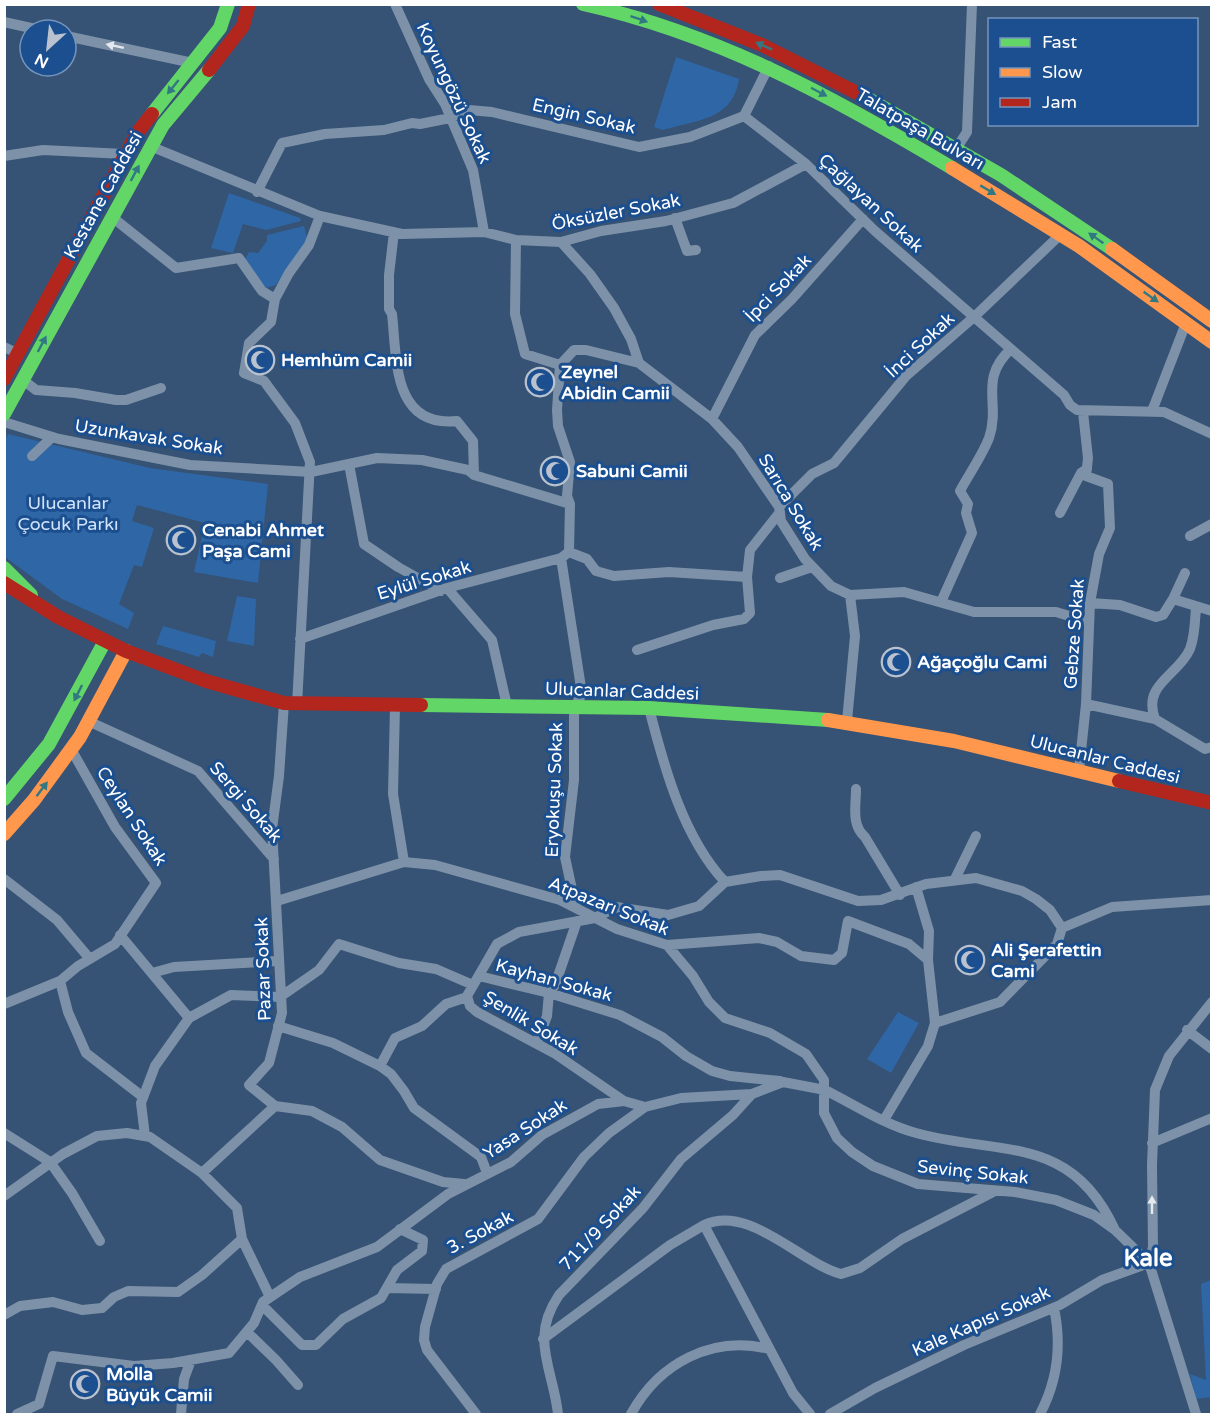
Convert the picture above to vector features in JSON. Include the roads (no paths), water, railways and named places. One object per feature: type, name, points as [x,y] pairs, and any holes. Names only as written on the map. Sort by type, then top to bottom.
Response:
[{"type":"main road","name":"Kestane Caddesi","points":[[4,379],[124,154],[137,133],[220,28],[228,4]]},
{"type":"main road","name":"Kestane Caddesi","points":[[4,414],[150,146],[163,125],[233,42],[243,26],[249,4]]},
{"type":"main road","name":"Talatpaşa Bulvarı","points":[[583,4],[624,14],[729,48],[769,66],[872,121],[1062,234],[1212,342]]},
{"type":"main road","name":"Talatpaşa Bulvarı","points":[[659,4],[775,51],[880,105],[1070,220],[1212,321]]},
{"type":"main road","name":"Ulucanlar Caddesi","points":[[4,568],[41,606]]},
{"type":"main road","name":"Ulucanlar Caddesi","points":[[4,583],[41,606],[126,651],[206,681],[291,704],[649,708],[847,721],[954,741],[1212,803]]},
{"type":"main road","points":[[4,799],[49,744],[105,641]]},
{"type":"main road","points":[[4,834],[34,800],[71,749],[126,651]]},
{"type":"street","name":"Koyungözü Sokak","points":[[395,4],[473,170],[484,232]]},
{"type":"street","points":[[956,149],[968,132],[972,4]]},
{"type":"street","points":[[78,39],[193,63]]},
{"type":"street","points":[[744,116],[769,66]]},
{"type":"street","name":"Engin Sokak","points":[[257,192],[282,143],[325,134],[384,130],[412,123],[420,124],[450,118],[469,110],[492,112],[639,147],[690,137],[744,116]]},
{"type":"street","name":"Çağlayan Sokak","points":[[744,116],[806,164],[863,219],[1064,394],[1070,405],[1083,412]]},
{"type":"street","name":"Öksüzler Sokak","points":[[150,146],[320,216],[394,232],[445,235],[484,232],[516,240],[561,242],[583,235],[633,228],[733,203],[806,164]]},
{"type":"street","points":[[4,156],[43,150],[124,154]]},
{"type":"street","points":[[274,860],[272,829],[300,639],[311,472],[310,462],[295,423],[264,381],[244,373],[249,343],[271,322],[275,299],[309,244],[320,216]]},
{"type":"street","points":[[112,217],[176,268],[239,258],[262,291],[275,299]]},
{"type":"street","points":[[675,218],[687,251],[696,250]]},
{"type":"street","name":"İpci Sokak","points":[[712,419],[755,335],[792,299],[863,219]]},
{"type":"street","points":[[394,232],[389,275],[389,309],[392,314],[397,375],[404,393],[417,411],[430,420],[457,421],[473,441],[474,475]]},
{"type":"street","name":"İnci Sokak","points":[[780,510],[812,474],[834,463],[906,376],[974,317],[1062,234]]},
{"type":"street","points":[[516,240],[515,314],[525,354],[560,365],[574,350],[586,350],[639,363]]},
{"type":"street","points":[[561,242],[590,274],[614,308],[631,339],[639,363]]},
{"type":"street","points":[[1152,411],[1186,323]]},
{"type":"street","points":[[4,347],[19,354]]},
{"type":"street","points":[[941,602],[972,533],[966,513],[968,504],[960,491],[990,435],[990,427],[995,414],[990,391],[999,360],[1011,349]]},
{"type":"street","name":"Sarıca Sokak","points":[[639,363],[712,419],[738,447],[780,510],[781,521],[812,567],[831,586],[850,595]]},
{"type":"street","name":"Eryokuşu Sokak","points":[[560,365],[558,426],[570,462],[567,496],[570,504],[565,555],[582,694],[574,708],[574,780],[565,857],[576,908]]},
{"type":"street","points":[[23,380],[36,390],[75,393],[116,400],[126,400],[161,388]]},
{"type":"street","points":[[1060,513],[1081,473],[1087,469],[1089,458],[1083,412],[1164,412],[1212,434]]},
{"type":"street","name":"Uzunkavak Sokak","points":[[4,422],[52,437],[190,465],[311,472],[377,458],[422,460],[468,470],[474,475],[570,504]]},
{"type":"street","points":[[32,456],[52,437]]},
{"type":"street","points":[[349,464],[364,544],[398,567],[444,590],[492,640],[507,706]]},
{"type":"street","name":"Gebze Sokak","points":[[1079,770],[1086,704],[1090,603],[1099,554],[1110,528],[1107,502],[1110,487],[1108,484],[1086,476],[1087,469]]},
{"type":"street","points":[[637,650],[713,625],[744,619],[750,613],[751,604],[747,577],[750,550],[780,510]]},
{"type":"street","points":[[1190,536],[1212,524]]},
{"type":"street","points":[[565,555],[587,559],[596,571],[614,576],[669,572],[747,577]]},
{"type":"street","name":"Eylül Sokak","points":[[300,639],[444,590],[565,555]]},
{"type":"street","points":[[780,578],[812,567]]},
{"type":"street","points":[[1090,603],[1120,605],[1156,617],[1163,615],[1185,573]]},
{"type":"street","points":[[847,721],[855,636],[850,595],[904,592],[974,612],[1056,612],[1089,622]]},
{"type":"street","points":[[1173,599],[1212,611]]},
{"type":"street","points":[[1155,719],[1152,703],[1159,681],[1172,673],[1191,647],[1196,607]]},
{"type":"street","points":[[1086,704],[1155,719],[1205,748],[1212,747]]},
{"type":"street","points":[[395,706],[393,794],[405,862]]},
{"type":"street","points":[[649,708],[667,777],[707,863],[725,882],[780,874],[858,901],[881,900],[900,895],[916,887],[955,879],[976,878],[1022,891],[1044,904],[1062,928]]},
{"type":"street","name":"Sergi Sokak","points":[[88,722],[198,771],[274,860],[277,901]]},
{"type":"street","name":"Ceylan Sokak","points":[[4,1004],[60,981],[115,944],[156,883],[115,827],[71,749]]},
{"type":"street","points":[[856,789],[858,831],[865,837],[900,895]]},
{"type":"street","points":[[955,879],[976,836]]},
{"type":"street","name":"Atpazarı Sokak","points":[[277,901],[405,862],[435,865],[561,900],[616,929],[667,945],[684,964],[709,1002],[725,1018],[770,1033],[806,1054],[824,1080],[825,1090]]},
{"type":"street","points":[[4,879],[57,920],[90,959]]},
{"type":"street","name":"Şenlik Sokak","points":[[624,1101],[537,1044],[477,1012],[467,997],[497,944],[519,932],[595,918],[616,907],[668,915],[699,906],[725,882]]},
{"type":"street","points":[[884,1120],[928,1046],[935,1023],[928,960],[929,932],[916,887]]},
{"type":"street","points":[[935,1023],[1000,1002],[1057,944],[1062,928],[1112,907],[1212,900]]},
{"type":"street","name":"Pazar Sokak","points":[[277,901],[282,1013],[278,1026],[333,1043],[380,1066],[404,1091],[414,1108],[481,1157],[487,1173]]},
{"type":"street","points":[[537,1044],[547,1016],[549,993],[555,985],[577,921]]},
{"type":"street","points":[[667,945],[759,938],[777,942],[801,956],[834,960],[842,953],[848,921],[909,944],[928,960]]},
{"type":"street","points":[[120,935],[189,1018]]},
{"type":"street","name":"Kayhan Sokak","points":[[280,997],[319,969],[339,944],[399,963],[436,969],[476,981],[549,993],[620,1015],[645,1026],[686,1056],[712,1071],[730,1076],[783,1082]]},
{"type":"street","points":[[152,973],[185,966],[278,961]]},
{"type":"street","points":[[60,981],[68,1012],[86,1053],[143,1097]]},
{"type":"street","points":[[4,994],[22,996]]},
{"type":"street","points":[[145,1136],[141,1103],[143,1097],[155,1066],[189,1018],[231,995],[280,997]]},
{"type":"street","points":[[380,1066],[395,1038],[422,1026],[446,1004],[467,997]]},
{"type":"street","points":[[1196,1414],[1149,1263],[1153,1247],[1152,1143],[1157,1079],[1187,1030],[1212,1002]]},
{"type":"street","points":[[278,1026],[269,1063],[249,1085],[275,1106],[312,1111],[342,1127],[380,1160],[443,1182],[466,1184]]},
{"type":"street","points":[[1187,1030],[1212,1049]]},
{"type":"street","points":[[783,1082],[825,1090],[884,1120],[931,1137],[989,1144],[1034,1153],[1073,1175],[1107,1211],[1115,1230]]},
{"type":"street","name":"Yasa Sokak","points":[[266,1301],[300,1277],[376,1247],[448,1194],[511,1162],[542,1135],[598,1104],[624,1101],[645,1107],[681,1098],[752,1094],[783,1082]]},
{"type":"street","name":"Sevinç Sokak","points":[[825,1090],[824,1113],[837,1138],[873,1166],[918,1184],[1037,1195],[1056,1200],[1094,1215],[1115,1230],[1149,1263]]},
{"type":"street","name":"711/9 Sokak","points":[[558,1414],[543,1339],[547,1316],[559,1295],[643,1208],[681,1159],[733,1115],[752,1094]]},
{"type":"street","points":[[202,1173],[275,1106]]},
{"type":"street","name":"3. Sokak","points":[[476,1414],[427,1350],[424,1340],[436,1289],[446,1269],[538,1218],[584,1157],[609,1133],[645,1107]]},
{"type":"street","points":[[1152,1143],[1212,1118]]},
{"type":"street","points":[[4,1133],[50,1162],[72,1193],[100,1241]]},
{"type":"street","points":[[4,1196],[50,1162],[97,1136],[127,1133],[150,1137],[202,1173],[237,1208],[242,1239],[266,1301],[302,1344],[316,1345],[343,1319],[381,1298],[397,1270],[422,1251],[423,1240],[400,1229]]},
{"type":"street","points":[[543,1339],[662,1251],[704,1225],[722,1220],[742,1224],[842,1274],[860,1268],[902,1239],[994,1192]]},
{"type":"street","points":[[704,1225],[793,1393],[810,1414]]},
{"type":"street","points":[[4,1315],[20,1306],[53,1302],[82,1310],[102,1308],[114,1297],[128,1291],[178,1292],[202,1275],[242,1239]]},
{"type":"street","name":"Kale Kapısı Sokak","points":[[830,1414],[936,1358],[1054,1308],[1102,1280],[1149,1263]]},
{"type":"street","points":[[387,1288],[436,1289]]},
{"type":"street","points":[[17,1414],[39,1404],[53,1356],[134,1366],[229,1353],[247,1332],[266,1301]]},
{"type":"street","points":[[1040,1414],[1051,1391],[1058,1361],[1060,1342],[1054,1308]]},
{"type":"street","points":[[247,1332],[276,1360],[298,1386]]},
{"type":"street","points":[[632,1412],[659,1378],[703,1351],[738,1343],[769,1349]]},
{"type":"street","points":[[181,1414],[184,1379],[190,1360]]},
{"type":"place","name":"Hemhüm Camii","points":[[260,360]]},
{"type":"place","name":"Zeynel Abidin Camii","points":[[540,382]]},
{"type":"place","name":"Sabuni Camii","points":[[555,471]]},
{"type":"place","name":"Cenabi Ahmet Paşa Cami","points":[[181,540]]},
{"type":"place","name":"Ağaçoğlu Cami","points":[[896,662]]},
{"type":"place","name":"Ali Şerafettin Cami","points":[[970,960]]},
{"type":"place","name":"Molla Büyük Camii","points":[[85,1384]]},
{"type":"district","name":"Kale","points":[[1148,1258]]},
{"type":"park label","name":"Ulucanlar Çocuk Parkı","points":[[68,513]]}]
